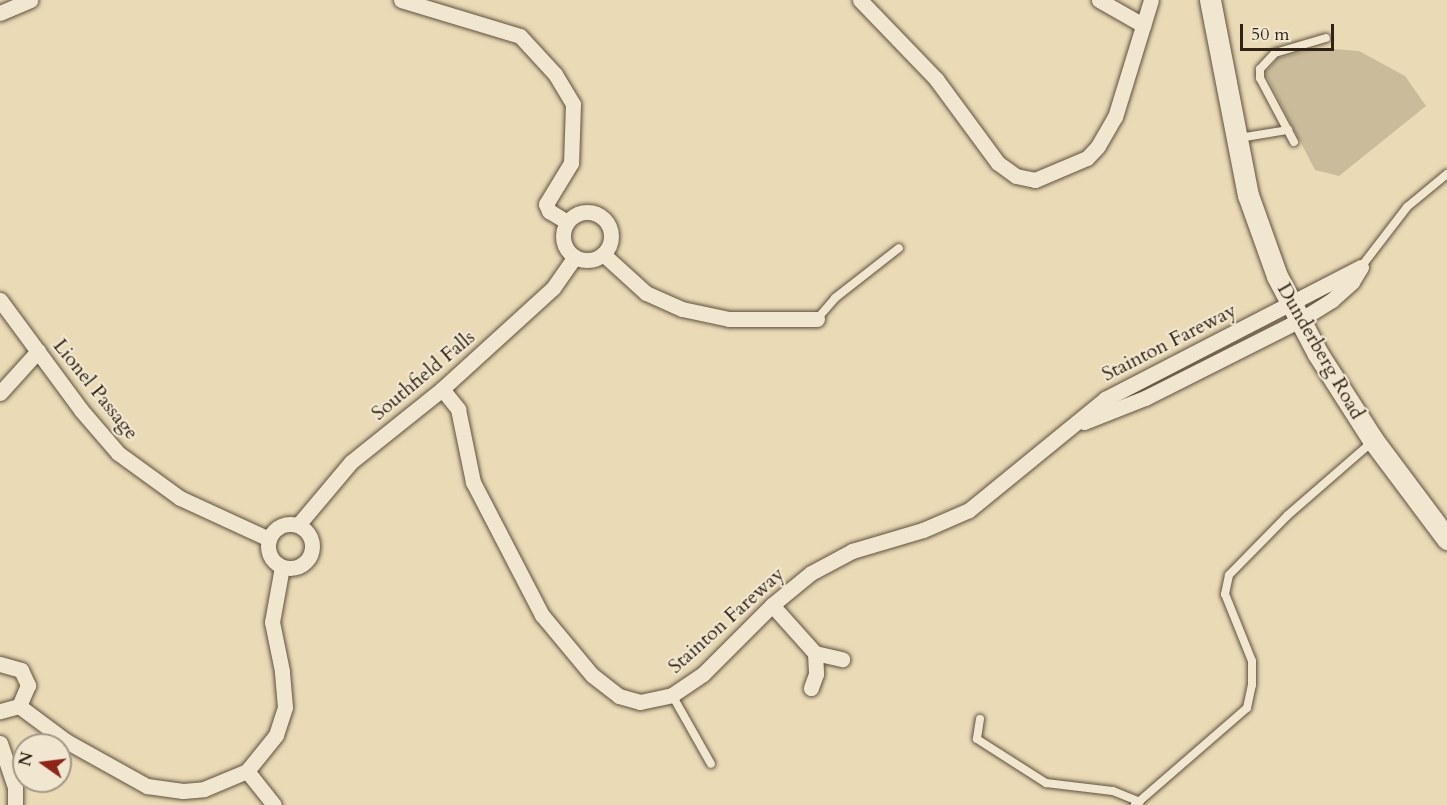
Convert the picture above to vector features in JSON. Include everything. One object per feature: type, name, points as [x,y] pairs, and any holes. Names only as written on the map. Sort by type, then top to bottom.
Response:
[{"type":"street","points":[[0,13],[30,0]]},
{"type":"street","points":[[402,0],[520,36],[555,74],[573,104],[571,163],[546,204],[549,211],[567,222]]},
{"type":"street","points":[[860,0],[936,79],[998,163],[1016,176],[1035,180],[1087,158],[1098,146],[1115,117],[1143,25],[1146,2]]},
{"type":"street","points":[[1099,0],[1143,25]]},
{"type":"street","name":"Dunderberg Road","points":[[1210,0],[1248,195],[1267,251],[1296,313],[1373,440],[1447,539]]},
{"type":"street","points":[[583,212],[602,217],[611,235],[603,254],[589,259],[575,257],[564,242],[567,222],[583,212]]},
{"type":"street","points":[[603,254],[646,293],[682,309],[729,319],[817,319]]},
{"type":"street","name":"Southfield Falls","points":[[298,525],[351,462],[442,389],[554,288],[575,257]]},
{"type":"street","points":[[1296,313],[1339,294],[1361,267]]},
{"type":"street","name":"Lionel Passage","points":[[0,300],[111,445],[152,482],[208,514],[268,539]]},
{"type":"street","name":"Stainton Fareway","points":[[442,389],[458,409],[473,482],[542,615],[592,675],[619,696],[640,702],[672,695],[703,674],[771,605],[811,573],[852,550],[923,530],[969,510],[1105,399],[1208,345],[1296,313]]},
{"type":"street","name":"Stainton Fareway","points":[[1073,426],[1142,399],[1216,363],[1296,313]]},
{"type":"street","points":[[1208,345],[1216,363]]},
{"type":"street","points":[[0,393],[38,351]]},
{"type":"street","points":[[1136,382],[1142,399]]},
{"type":"street","points":[[298,525],[310,537],[311,554],[299,567],[282,567],[270,556],[268,539],[281,526],[298,525]]},
{"type":"street","points":[[19,706],[66,741],[147,786],[183,791],[204,789],[247,771],[276,735],[285,707],[282,672],[272,622],[282,567]]},
{"type":"street","points":[[771,605],[815,653],[842,659]]},
{"type":"street","points":[[811,688],[816,674],[815,653]]},
{"type":"street","points":[[0,664],[15,665],[26,677],[28,693],[19,706],[0,711]]},
{"type":"street","points":[[0,743],[15,787],[15,805]]},
{"type":"street","points":[[247,771],[274,805]]},
{"type":"lane","points":[[1294,142],[1260,78],[1260,69],[1275,53],[1326,38]]},
{"type":"lane","points":[[1237,139],[1288,130]]},
{"type":"lane","points":[[1361,267],[1407,207],[1447,174]]},
{"type":"lane","points":[[817,319],[835,298],[899,248]]},
{"type":"lane","points":[[980,719],[977,739],[1046,783],[1113,791],[1138,803],[1247,708],[1252,685],[1251,661],[1225,594],[1229,575],[1288,515],[1373,440]]},
{"type":"lane","points":[[672,695],[711,764]]},
{"type":"shaded area","points":[[1320,48],[1359,51],[1405,76],[1426,106],[1339,176],[1315,170],[1265,73],[1278,58]]}]
